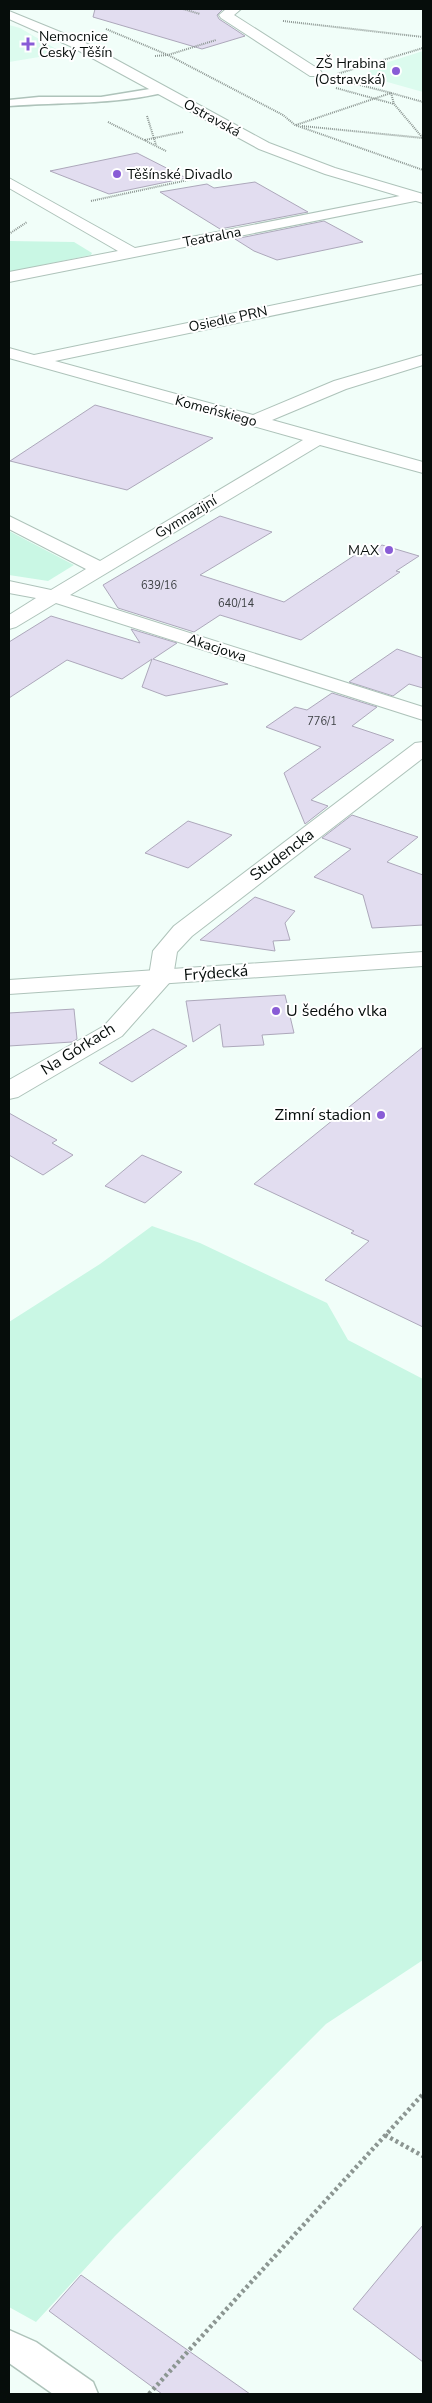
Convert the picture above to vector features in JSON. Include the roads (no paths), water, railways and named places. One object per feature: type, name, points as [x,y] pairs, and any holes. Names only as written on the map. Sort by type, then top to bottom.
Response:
[{"type":"street","points":[[215,10],[233,10]]},
{"type":"street","points":[[233,10],[225,15],[315,73]]},
{"type":"street","name":"Ostravská","points":[[9,15],[76,43],[264,146],[330,171],[419,198]]},
{"type":"street","points":[[9,182],[133,253]]},
{"type":"street","name":"Teatralna","points":[[9,277],[419,198]]},
{"type":"street","name":"Osiedle PRN","points":[[34,360],[423,279]]},
{"type":"street","name":"Komeńskiego","points":[[9,353],[423,468]]},
{"type":"street","points":[[255,421],[340,385],[423,360]]},
{"type":"street","name":"Gymnazijní","points":[[9,623],[98,568],[319,438]]},
{"type":"street","points":[[9,522],[98,568]]},
{"type":"street","name":"Akacjowa","points":[[9,587],[53,596],[423,714]]},
{"type":"street","name":"Studencka","points":[[161,977],[165,951],[183,931],[423,748]]},
{"type":"street","name":"Frýdecká","points":[[9,987],[423,959]]},
{"type":"street","name":"Na Górkach","points":[[9,1091],[112,1031],[161,977]]},
{"type":"lane","points":[[9,103],[101,100],[162,90]]},
{"type":"lane","points":[[9,92],[26,101]]},
{"type":"lane","points":[[9,2346],[24,2353],[81,2394]]},
{"type":"place","name":"Nemocnice Český Těšín","points":[[28,44]]},
{"type":"place","name":"ZŠ Hrabina (Ostravská)","points":[[396,71]]},
{"type":"place","name":"Těšínské Divadlo","points":[[117,174]]},
{"type":"place","name":"MAX","points":[[389,550]]},
{"type":"place","name":"U šedého vlka","points":[[276,1011]]},
{"type":"place","name":"Zimní stadion","points":[[381,1115]]}]
